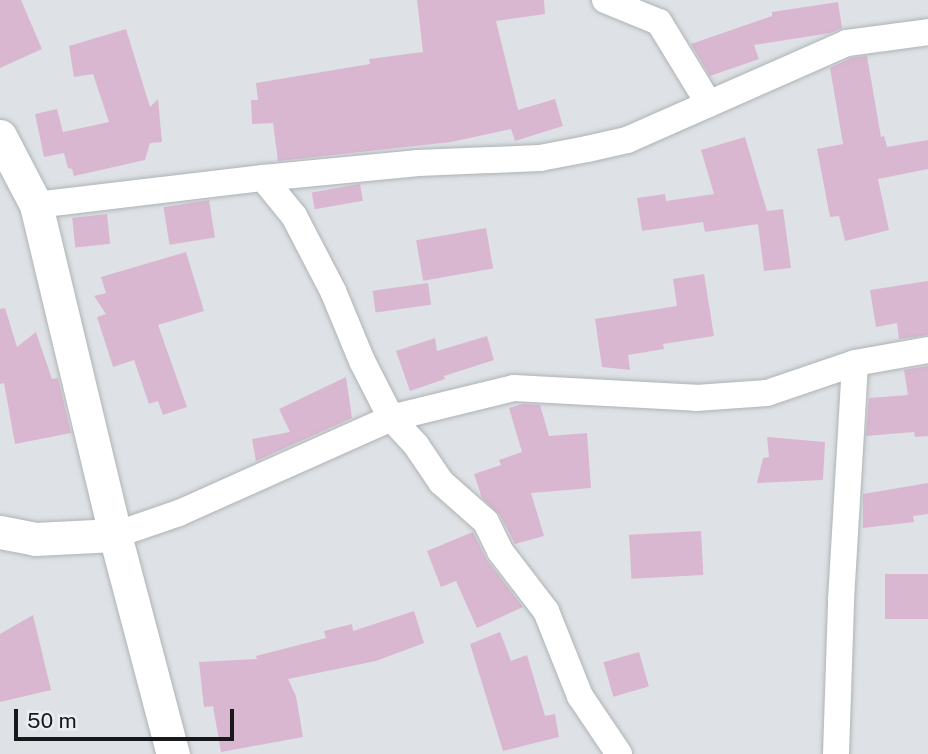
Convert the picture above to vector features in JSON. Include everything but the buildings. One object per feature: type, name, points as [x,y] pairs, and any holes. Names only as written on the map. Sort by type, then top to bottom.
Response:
[{"type":"street","points":[[605,0],[659,22],[709,104]]},
{"type":"street","points":[[36,205],[418,163],[540,158],[626,140],[847,43],[928,32]]},
{"type":"street","points":[[0,136],[36,205],[115,535],[173,754]]},
{"type":"street","points":[[263,178],[299,227],[333,291],[391,418],[416,445],[441,482],[486,522],[500,551],[546,611],[580,696],[619,754]]},
{"type":"street","points":[[0,532],[35,539],[115,535],[178,513],[391,418],[514,388],[696,398],[767,393],[855,363],[928,350]]},
{"type":"street","points":[[836,754],[841,600],[855,363]]}]
